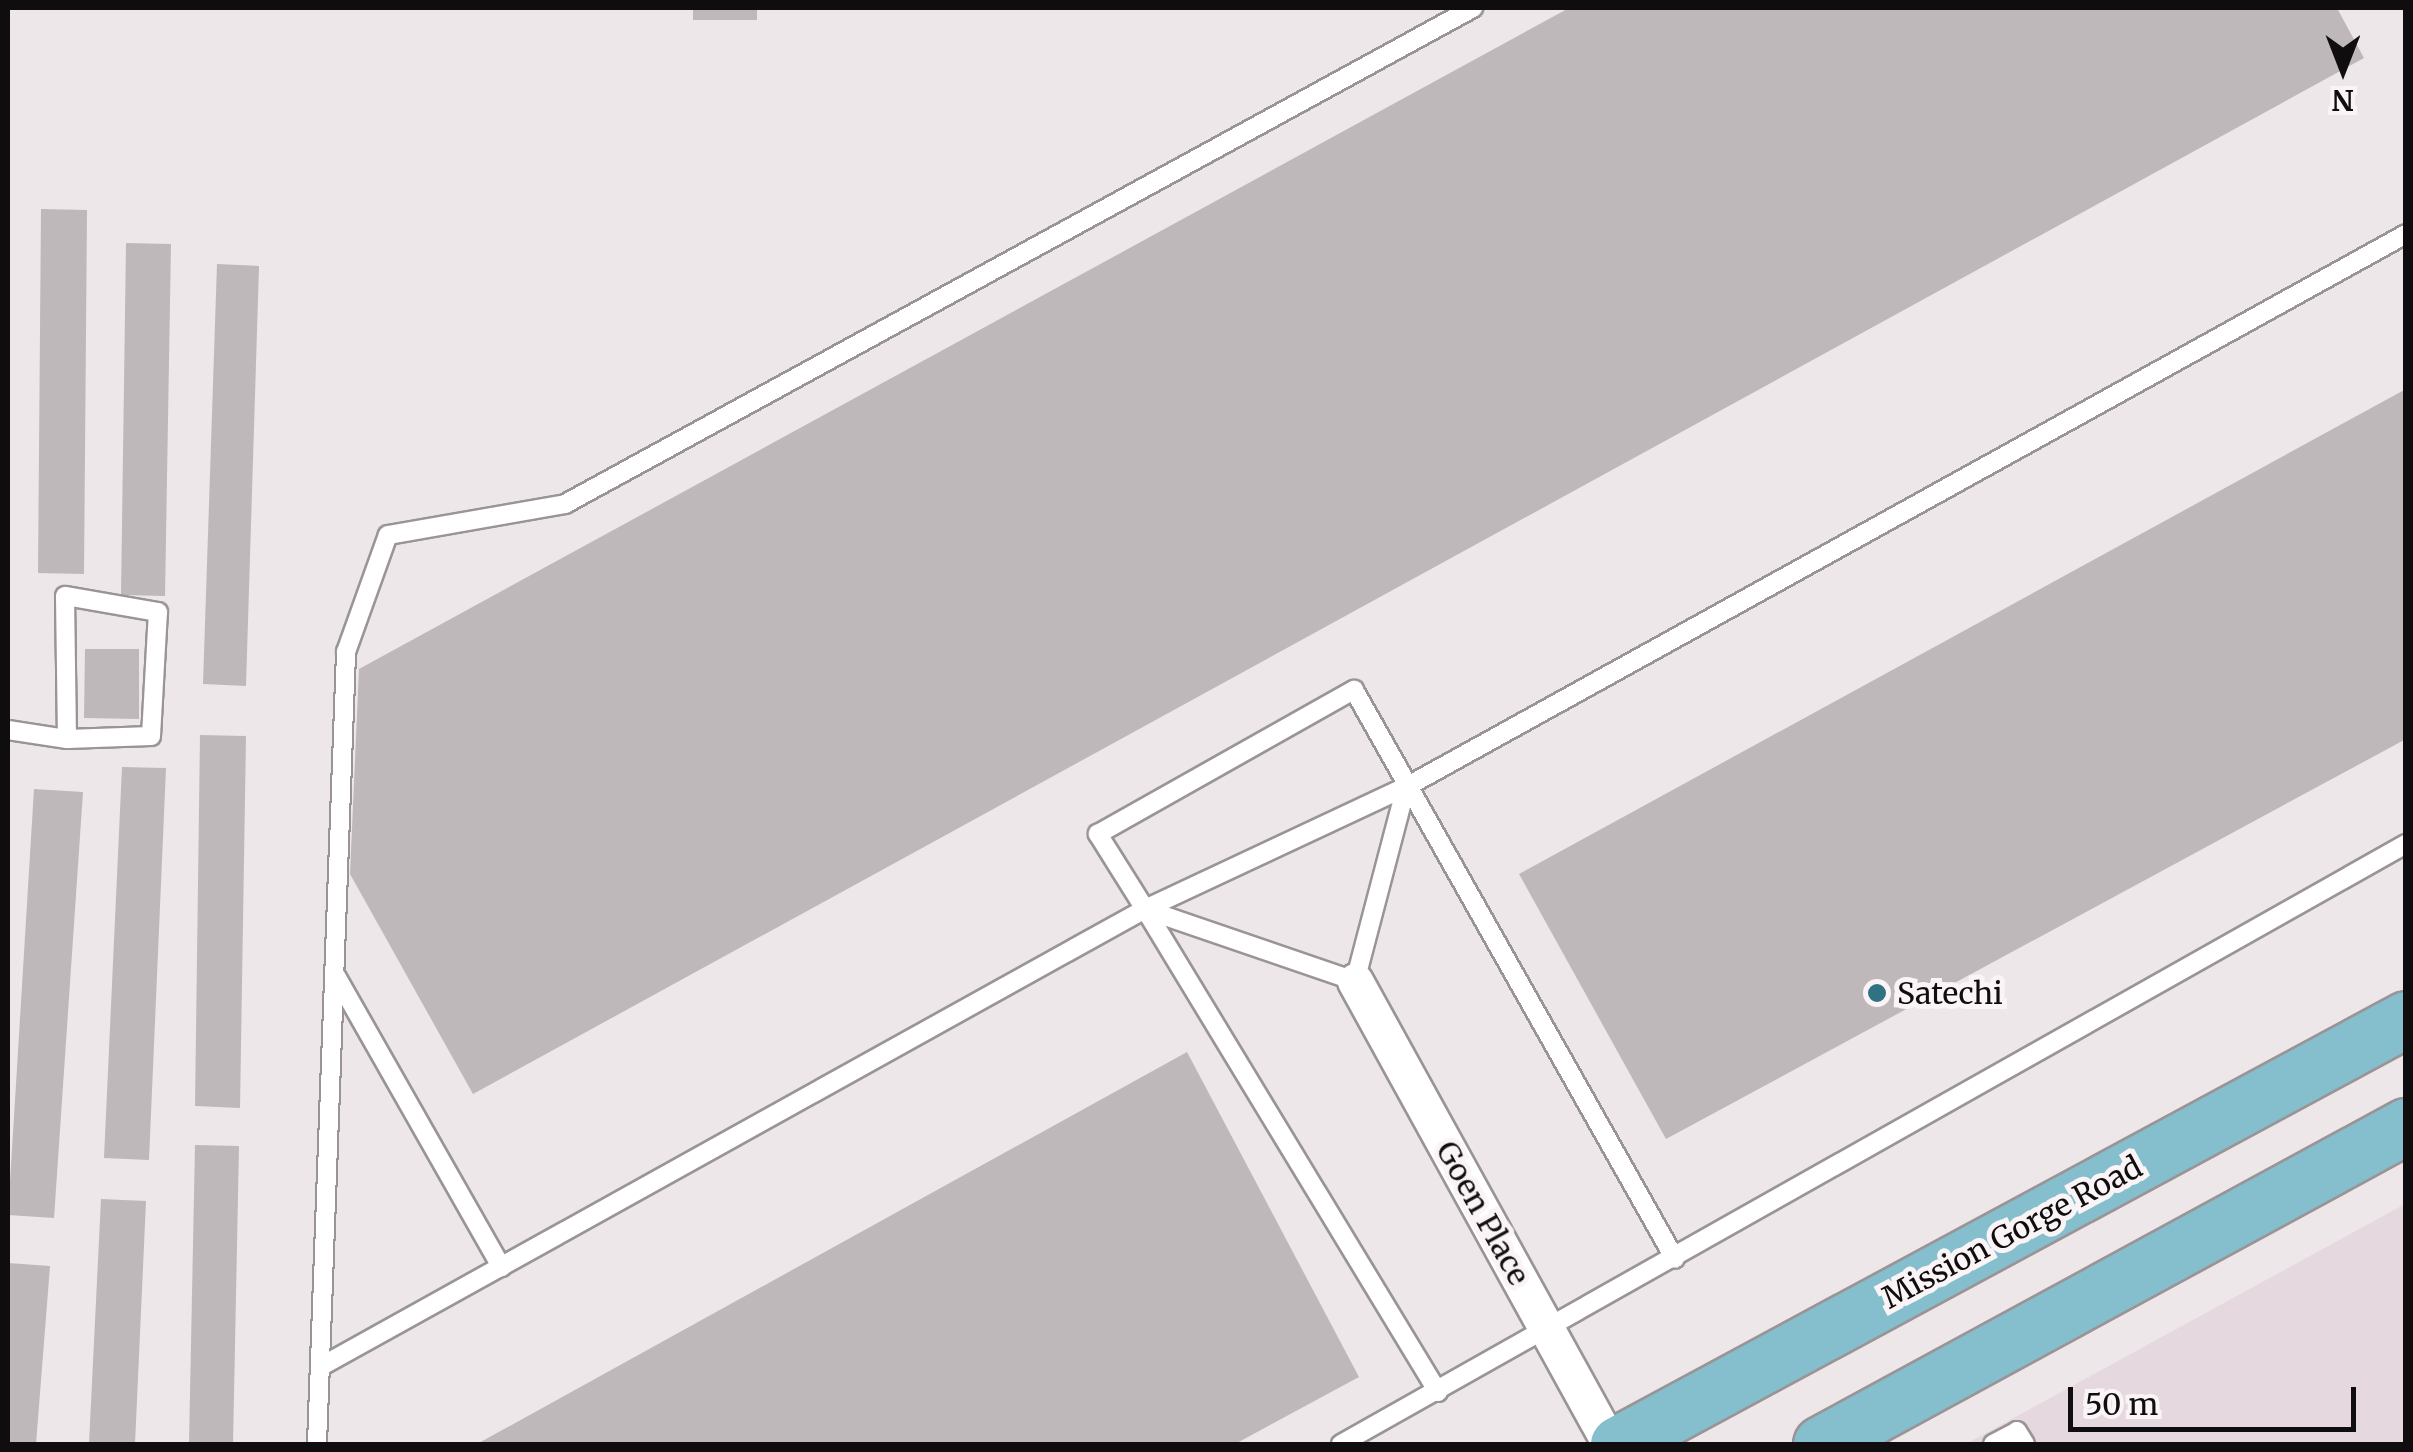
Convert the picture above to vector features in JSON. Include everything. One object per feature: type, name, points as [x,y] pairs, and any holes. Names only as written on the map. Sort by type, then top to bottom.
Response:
[{"type":"main road","name":"Mission Gorge Road","points":[[1618,1444],[2406,1020]]},
{"type":"main road","points":[[1821,1444],[2406,1126]]},
{"type":"street","name":"Goen Place","points":[[1355,981],[1610,1444]]},
{"type":"lane","points":[[318,1444],[346,652],[388,535],[564,504],[1473,8]]},
{"type":"lane","points":[[320,1367],[1146,909],[1406,787],[2406,234]]},
{"type":"lane","points":[[8,730],[67,738],[151,736],[158,612],[64,596],[67,738]]},
{"type":"lane","points":[[1438,1392],[1098,834],[1354,690],[1675,1259]]},
{"type":"lane","points":[[1146,909],[1355,981],[1406,787]]},
{"type":"lane","points":[[1341,1444],[1548,1332],[2406,844]]},
{"type":"lane","points":[[334,973],[500,1267]]},
{"type":"lane","points":[[1993,1444],[2017,1431],[2025,1444]]},
{"type":"shaded area","points":[[2405,1204],[2405,1444],[1966,1444]]},
{"type":"building","points":[[693,8],[757,8],[757,20],[693,20]]},
{"type":"building","points":[[1569,8],[2337,8],[2364,58],[473,1094],[350,874],[359,669]]},
{"type":"building","points":[[41,209],[87,210],[84,574],[38,573]]},
{"type":"building","points":[[126,243],[171,244],[165,596],[121,595]]},
{"type":"building","points":[[217,264],[259,266],[246,686],[203,684]]},
{"type":"building","points":[[2406,389],[2406,739],[1666,1139],[1519,874]]},
{"type":"building","points":[[85,649],[139,649],[139,719],[84,718]]},
{"type":"building","points":[[200,735],[246,736],[240,1108],[195,1106]]},
{"type":"building","points":[[122,767],[166,768],[149,1160],[104,1158]]},
{"type":"building","points":[[34,789],[83,792],[54,1218],[8,1215]]},
{"type":"building","points":[[1187,1052],[1359,1377],[1235,1444],[477,1444]]},
{"type":"building","points":[[195,1145],[239,1146],[233,1444],[189,1444]]},
{"type":"building","points":[[101,1199],[146,1201],[135,1444],[89,1444]]},
{"type":"building","points":[[8,1263],[50,1266],[36,1444],[8,1444]]},
{"type":"place","name":"Satechi","points":[[1877,993]]}]
